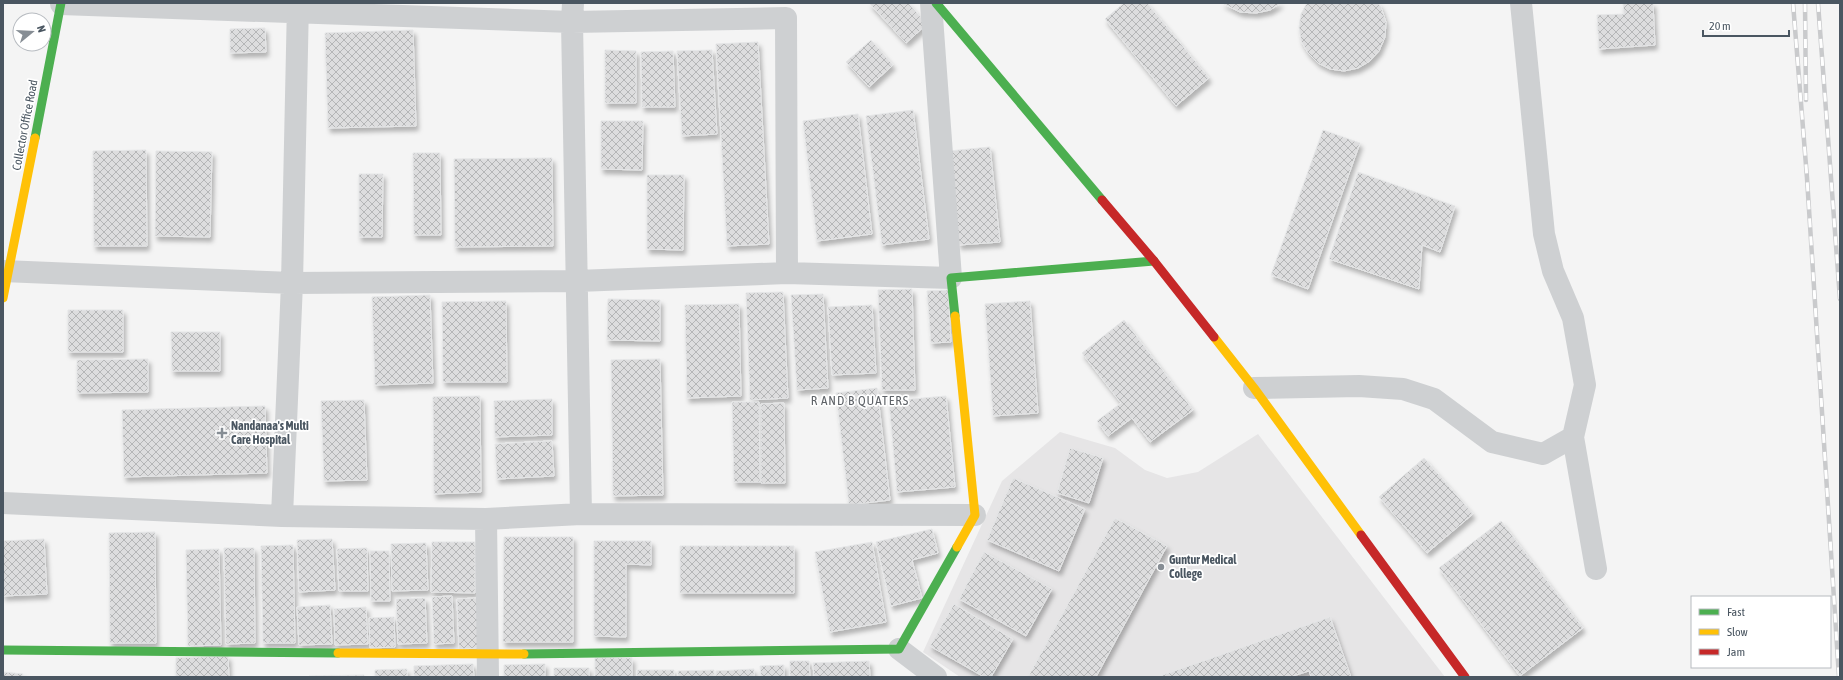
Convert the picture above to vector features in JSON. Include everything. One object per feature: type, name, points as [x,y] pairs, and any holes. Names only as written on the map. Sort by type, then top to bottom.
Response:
[{"type":"street","points":[[899,649],[975,515],[951,278],[931,3]]},
{"type":"street","points":[[936,3],[1154,261],[1254,388],[1465,677]]},
{"type":"street","points":[[1521,3],[1544,234],[1553,271],[1573,318],[1585,384],[1573,437],[1596,569]]},
{"type":"street","points":[[61,4],[572,12],[786,18],[787,273]]},
{"type":"street","name":"Collector Office Road","points":[[3,298],[6,271],[61,4]]},
{"type":"street","points":[[282,516],[292,283],[298,8]]},
{"type":"street","points":[[572,12],[581,514]]},
{"type":"street","points":[[6,271],[292,283],[577,281],[787,273],[951,278],[1154,261]]},
{"type":"street","points":[[1254,388],[1359,386],[1403,388],[1434,399],[1492,442],[1543,454],[1573,437]]},
{"type":"street","points":[[3,503],[282,516],[486,519],[581,514],[975,515]]},
{"type":"street","points":[[486,519],[488,677]]},
{"type":"street","points":[[3,650],[487,655],[899,649],[936,677]]},
{"type":"shaded area","name":"Guntur Medical College","points":[[1060,432],[1115,448],[1145,470],[1167,478],[1198,472],[1258,434],[1445,677],[960,677],[923,652],[1002,481]]},
{"type":"building","points":[[869,3],[908,3],[927,24],[906,43]]},
{"type":"building","points":[[1124,3],[1147,3],[1209,78],[1176,106],[1105,19]]},
{"type":"building","points":[[1222,3],[1281,3],[1270,10],[1256,13],[1240,12]]},
{"type":"building","points":[[1307,3],[1378,3],[1381,7],[1386,22],[1385,37],[1379,51],[1370,61],[1358,68],[1344,71],[1330,69],[1318,63],[1308,53],[1301,41],[1299,27],[1301,14]]},
{"type":"building","points":[[1623,3],[1653,3],[1655,45],[1599,49],[1597,15],[1624,14]]},
{"type":"building","points":[[265,28],[266,52],[230,53],[230,29]]},
{"type":"building","points":[[413,30],[416,126],[328,128],[325,33]]},
{"type":"building","points":[[871,40],[893,65],[869,87],[846,62]]},
{"type":"building","points":[[758,42],[769,244],[727,246],[716,44]]},
{"type":"building","points":[[605,50],[636,51],[636,103],[605,103]]},
{"type":"building","points":[[712,50],[717,134],[682,136],[677,51]]},
{"type":"building","points":[[673,51],[675,107],[642,107],[641,52]]},
{"type":"building","points":[[913,110],[929,239],[882,245],[866,116]]},
{"type":"building","points":[[858,114],[872,234],[817,241],[803,121]]},
{"type":"building","points":[[601,121],[643,121],[642,170],[601,169]]},
{"type":"building","points":[[1323,130],[1360,143],[1308,289],[1271,275]]},
{"type":"building","points":[[990,147],[1000,242],[959,245],[949,151]]},
{"type":"building","points":[[146,150],[147,246],[94,246],[93,151]]},
{"type":"building","points":[[156,151],[212,152],[210,237],[155,236]]},
{"type":"building","points":[[413,153],[440,153],[441,235],[414,235]]},
{"type":"building","points":[[552,158],[553,246],[455,247],[454,159]]},
{"type":"building","points":[[1358,172],[1455,206],[1440,252],[1422,245],[1419,289],[1329,259]]},
{"type":"building","points":[[359,174],[383,174],[382,237],[359,237]]},
{"type":"building","points":[[647,175],[684,175],[683,250],[647,249]]},
{"type":"building","points":[[912,289],[915,390],[882,390],[878,290]]},
{"type":"building","points":[[948,290],[951,342],[931,343],[927,291]]},
{"type":"building","points":[[783,292],[788,398],[750,400],[746,293]]},
{"type":"building","points":[[823,294],[828,388],[797,390],[791,295]]},
{"type":"building","points":[[430,295],[433,383],[375,385],[372,297]]},
{"type":"building","points":[[608,299],[660,300],[660,341],[607,340]]},
{"type":"building","points":[[506,301],[507,382],[443,382],[442,302]]},
{"type":"building","points":[[1030,301],[1038,413],[993,416],[985,304]]},
{"type":"building","points":[[739,304],[741,396],[687,398],[685,305]]},
{"type":"building","points":[[872,305],[876,373],[832,375],[828,307]]},
{"type":"building","points":[[68,310],[123,310],[123,352],[68,352]]},
{"type":"building","points":[[1124,320],[1193,410],[1150,442],[1132,418],[1108,436],[1097,421],[1121,403],[1082,353]]},
{"type":"building","points":[[171,332],[220,332],[220,371],[172,371]]},
{"type":"building","points":[[148,359],[148,392],[77,393],[77,360]]},
{"type":"building","points":[[660,359],[663,495],[613,496],[611,360]]},
{"type":"building","points":[[877,388],[890,500],[849,505],[836,393]]},
{"type":"building","points":[[480,396],[481,492],[434,494],[433,397]]},
{"type":"building","points":[[946,396],[955,487],[897,492],[889,401]]},
{"type":"building","points":[[552,399],[552,435],[495,437],[494,401]]},
{"type":"building","points":[[364,400],[367,480],[324,481],[321,401]]},
{"type":"building","points":[[732,402],[759,402],[760,482],[734,482]]},
{"type":"building","points":[[784,403],[785,483],[761,483],[761,404]]},
{"type":"building","points":[[265,406],[267,473],[124,477],[122,410]]},
{"type":"building","points":[[552,441],[554,476],[497,479],[495,444]]},
{"type":"building","points":[[1070,448],[1103,458],[1089,503],[1057,493]]},
{"type":"building","points":[[1424,458],[1473,514],[1427,553],[1379,497]]},
{"type":"building","points":[[1013,478],[1085,509],[1059,571],[987,540]]},
{"type":"building","points":[[1115,518],[1167,546],[1096,677],[1028,677]]},
{"type":"building","points":[[1501,521],[1583,628],[1520,676],[1439,568]]},
{"type":"building","points":[[932,529],[938,553],[912,560],[922,598],[891,606],[876,542]]},
{"type":"building","points":[[155,532],[156,643],[110,643],[109,533]]},
{"type":"building","points":[[504,537],[573,537],[573,642],[503,642]]},
{"type":"building","points":[[44,539],[47,594],[3,596],[3,541]]},
{"type":"building","points":[[332,539],[335,590],[299,592],[297,540]]},
{"type":"building","points":[[594,541],[651,541],[651,565],[626,564],[626,637],[594,636]]},
{"type":"building","points":[[432,542],[475,542],[475,593],[431,592]]},
{"type":"building","points":[[872,542],[886,622],[830,632],[815,552]]},
{"type":"building","points":[[426,543],[428,590],[392,591],[391,544]]},
{"type":"building","points":[[293,545],[295,643],[263,643],[261,546]]},
{"type":"building","points":[[680,546],[794,546],[794,593],[680,593]]},
{"type":"building","points":[[224,548],[254,548],[255,643],[226,644]]},
{"type":"building","points":[[367,548],[368,591],[339,591],[337,549]]},
{"type":"building","points":[[219,549],[221,645],[188,646],[186,550]]},
{"type":"building","points":[[370,551],[389,551],[390,601],[371,601]]},
{"type":"building","points":[[984,552],[1052,589],[1026,636],[959,599]]},
{"type":"building","points":[[452,596],[454,643],[434,644],[432,597]]},
{"type":"building","points":[[425,598],[427,643],[398,644],[396,599]]},
{"type":"building","points":[[477,598],[480,648],[459,649],[457,599]]},
{"type":"building","points":[[954,604],[1013,639],[991,677],[984,677],[930,646]]},
{"type":"building","points":[[330,605],[332,644],[299,645],[297,607]]},
{"type":"building","points":[[366,607],[368,644],[335,645],[334,609]]},
{"type":"building","points":[[394,617],[395,647],[370,648],[369,618]]},
{"type":"building","points":[[1330,617],[1351,677],[1311,677],[1309,671],[1290,677],[1157,677]]},
{"type":"building","points":[[228,656],[229,677],[176,677],[176,658]]},
{"type":"building","points":[[595,658],[632,658],[632,677],[595,677]]},
{"type":"building","points":[[790,661],[809,661],[810,677],[790,677]]},
{"type":"building","points":[[869,661],[870,677],[814,677],[813,663]]},
{"type":"building","points":[[473,664],[474,677],[414,677],[414,666]]},
{"type":"building","points":[[545,664],[545,677],[504,677],[504,665]]},
{"type":"building","points":[[784,665],[784,677],[761,677],[760,666]]},
{"type":"building","points":[[554,668],[589,668],[589,677],[554,677]]},
{"type":"building","points":[[407,669],[407,677],[375,677],[375,670]]},
{"type":"building","points":[[754,669],[754,677],[716,677],[716,671]]},
{"type":"building","points":[[637,670],[674,670],[674,677],[637,677]]},
{"type":"building","points":[[714,670],[714,677],[678,677],[678,671]]},
{"type":"building","points":[[3,672],[23,674],[22,677],[3,677]]},
{"type":"building","points":[[364,675],[364,677],[309,677],[309,676]]},
{"type":"railway","points":[[1793,3],[1807,178],[1839,677]]},
{"type":"railway","points":[[1805,3],[1806,100]]},
{"type":"railway","points":[[1818,3],[1840,299]]},
{"type":"traffic: fast","points":[[35,138],[61,3]]},
{"type":"traffic: fast","points":[[936,3],[1102,200]]},
{"type":"traffic: fast","points":[[955,316],[951,278],[1154,261]]},
{"type":"traffic: fast","points":[[524,654],[899,649],[957,547]]},
{"type":"traffic: fast","points":[[3,650],[338,653]]},
{"type":"traffic: slow","points":[[3,298],[35,138]]},
{"type":"traffic: slow","points":[[955,316],[975,515],[957,547]]},
{"type":"traffic: slow","points":[[1214,337],[1254,388],[1361,535]]},
{"type":"traffic: slow","points":[[338,653],[524,654]]},
{"type":"traffic: jam","points":[[1102,200],[1154,261],[1214,337]]},
{"type":"traffic: jam","points":[[1361,535],[1465,677]]},
{"type":"place","name":"Nandanaa's Multi Care Hospital","points":[[222,433]]},
{"type":"place","name":"Guntur Medical College","points":[[1161,567]]},
{"type":"district","name":"R AND B QUATERS","points":[[860,400]]}]
